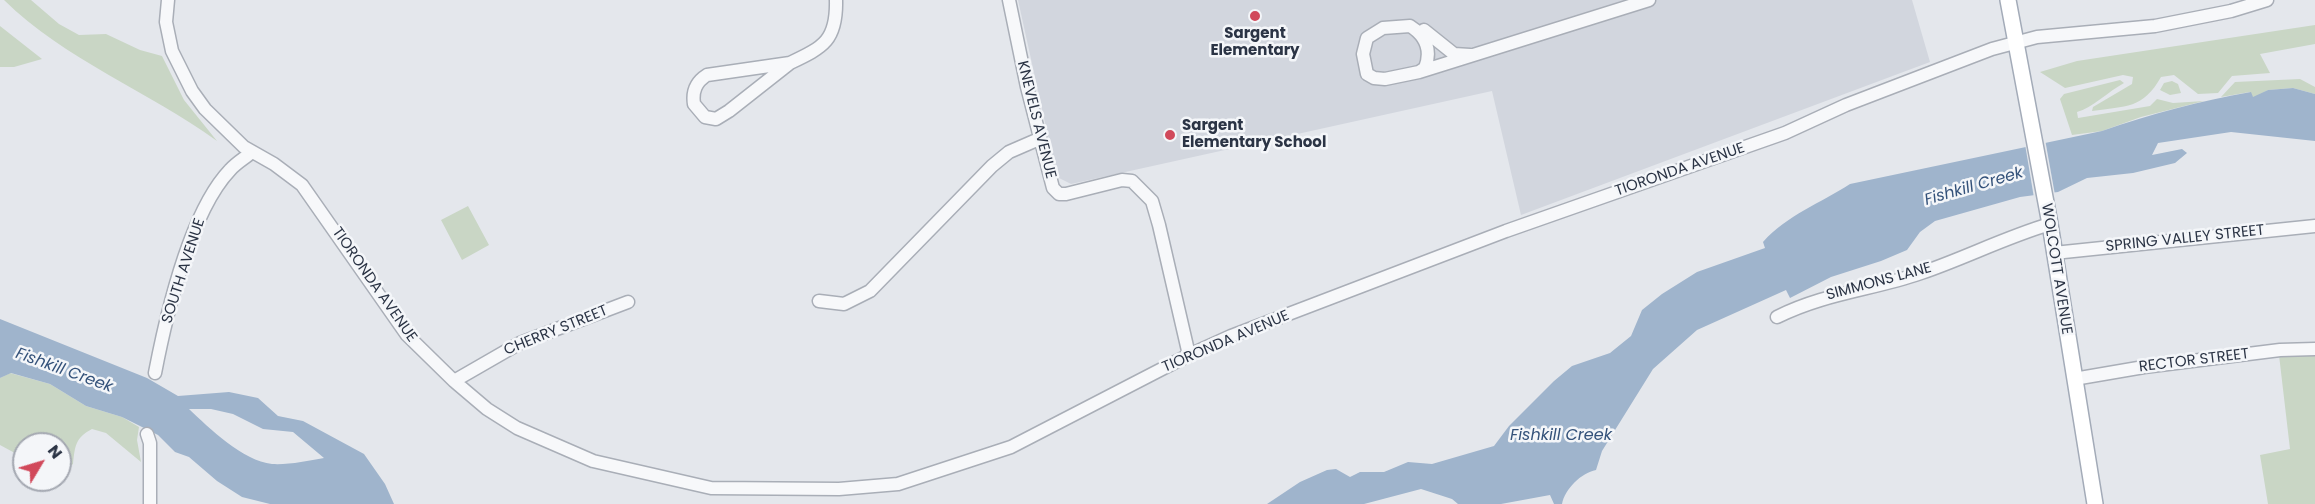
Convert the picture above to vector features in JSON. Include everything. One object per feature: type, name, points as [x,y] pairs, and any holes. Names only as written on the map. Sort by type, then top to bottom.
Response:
[{"type":"main road","name":"WOLCOTT AVENUE","points":[[2008,0],[2049,220],[2095,504]]},
{"type":"street","points":[[168,0],[166,22],[172,51],[182,75],[205,109],[252,153]]},
{"type":"street","points":[[790,63],[707,75],[694,89],[694,104],[705,117],[716,119],[790,63],[814,52],[829,38],[836,20],[836,0]]},
{"type":"street","name":"KNEVELS AVENUE","points":[[1009,0],[1049,180],[1059,194],[1122,180],[1132,181],[1152,201],[1160,225],[1189,355]]},
{"type":"street","points":[[1474,56],[1454,54],[1422,28],[1410,26],[1383,28],[1371,33],[1363,46],[1367,74],[1374,78],[1419,72],[1474,56],[1649,0]]},
{"type":"street","name":"TIORONDA AVENUE","points":[[252,153],[274,164],[302,185],[407,335],[453,381],[487,409],[517,428],[593,461],[711,488],[839,489],[898,484],[1011,447],[1189,355],[1506,231],[1785,133],[1846,105],[2018,49],[2037,37],[2155,26],[2231,11],[2267,0]]},
{"type":"street","points":[[1410,26],[1425,40],[1428,49],[1425,68],[1419,72]]},
{"type":"street","points":[[819,301],[843,304],[870,291],[992,166],[1009,152],[1039,139]]},
{"type":"street","name":"SOUTH AVENUE","points":[[155,374],[171,307],[198,225],[225,177],[252,153]]},
{"type":"street","name":"SIMMONS LANE","points":[[1777,317],[1821,297],[1920,274],[2049,220]]},
{"type":"street","name":"SPRING VALLEY STREET","points":[[2054,253],[2315,226]]},
{"type":"street","name":"CHERRY STREET","points":[[453,381],[520,343],[628,302]]},
{"type":"street","name":"RECTOR STREET","points":[[2074,379],[2144,367],[2315,349]]},
{"type":"street","points":[[147,434],[150,443],[150,504]]},
{"type":"shaded area","name":"Sargent Elementary School","points":[[1018,0],[1912,0],[1930,62],[1521,215],[1492,91],[1071,184],[1057,177]]},
{"type":"green space","points":[[4,0],[31,0],[59,24],[79,35],[106,34],[140,50],[162,56],[184,100],[217,141],[163,106],[80,58],[28,21]]},
{"type":"green space","points":[[2315,25],[2315,44],[2260,54],[2270,73],[2232,76],[2218,93],[2198,94],[2174,75],[2161,77],[2140,101],[2092,111],[2093,107],[2132,84],[2133,77],[2123,75],[2065,88],[2040,72],[2077,61]]},
{"type":"green space","points":[[0,26],[42,59],[14,67],[0,67]]},
{"type":"green space","points":[[2300,79],[2315,87],[2315,94],[2293,88],[2268,90],[2253,98],[2250,92],[2221,97],[2235,82]]},
{"type":"green space","points":[[2120,80],[2124,83],[2089,107],[2077,112],[2078,118],[2150,106],[2157,99],[2173,103],[2204,101],[2141,117],[2102,131],[2072,135],[2060,99],[2064,94]]},
{"type":"green space","points":[[2172,81],[2178,84],[2181,93],[2170,95],[2160,90],[2164,83]]},
{"type":"green space","points":[[468,206],[489,245],[462,260],[441,220]]},
{"type":"green space","points":[[2315,353],[2315,504],[2268,504],[2260,455],[2290,449],[2279,355]]},
{"type":"green space","points":[[10,373],[50,384],[86,406],[122,417],[139,427],[137,440],[141,462],[106,433],[92,429],[79,439],[72,465],[72,432],[12,432],[12,452],[0,445],[0,378]]},
{"type":"water","name":"Fishkill Creek","points":[[2293,88],[2315,94],[2315,141],[2231,132],[2158,143],[2152,155],[2182,149],[2187,153],[2175,163],[2133,173],[2087,178],[2058,192],[2020,197],[1935,221],[1920,232],[1907,250],[1831,277],[1790,298],[1786,290],[1697,330],[1653,369],[1602,451],[1596,470],[1574,482],[1562,504],[1554,504],[1550,495],[1501,504],[1458,504],[1452,499],[1421,489],[1364,504],[1267,504],[1300,482],[1327,470],[1336,469],[1350,477],[1360,472],[1384,472],[1408,462],[1432,464],[1494,446],[1509,426],[1572,366],[1610,353],[1631,336],[1642,310],[1662,294],[1697,272],[1765,248],[1763,242],[1783,224],[1850,184],[2102,131],[2213,100],[2251,92],[2253,97],[2268,90]]},
{"type":"water","name":"Fishkill Creek","points":[[0,319],[147,378],[178,396],[229,392],[258,398],[278,416],[303,421],[364,454],[385,484],[394,504],[270,504],[242,497],[217,481],[189,457],[175,452],[158,435],[122,417],[86,406],[50,384],[11,373],[0,378]],"holes":[[[189,409],[211,409],[233,414],[263,429],[293,432],[324,458],[278,464],[261,462],[227,442]]]},
{"type":"pier","points":[[2045,139],[2055,195],[2034,198],[2025,144]]},
{"type":"place","name":"Sargent Elementary","points":[[1255,16]]},
{"type":"place","name":"Sargent Elementary School","points":[[1170,135]]}]
